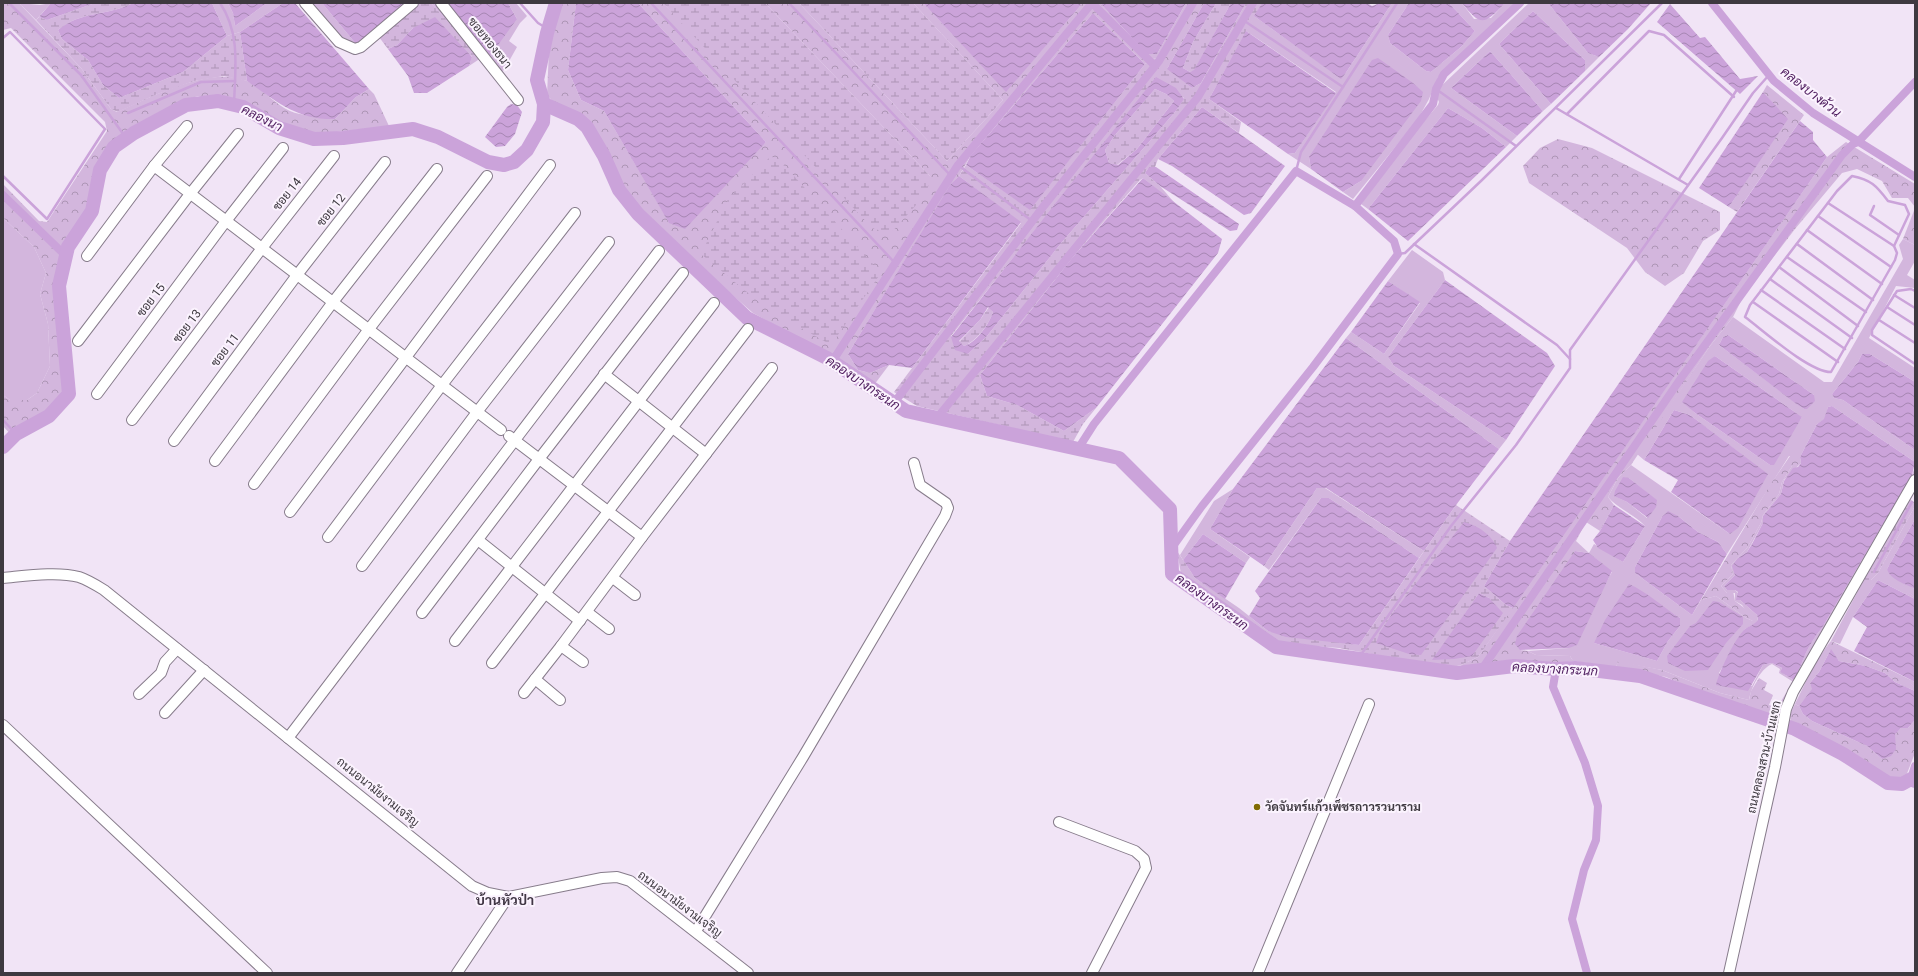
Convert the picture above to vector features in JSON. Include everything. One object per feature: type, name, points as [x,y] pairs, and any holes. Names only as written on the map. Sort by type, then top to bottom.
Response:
[{"type":"street","points":[[305,3],[339,42],[355,49],[360,47],[413,3]]},
{"type":"street","name":"ซอยทองธนา","points":[[441,3],[518,100]]},
{"type":"street","points":[[86,256],[154,166],[187,126]]},
{"type":"street","points":[[78,341],[190,194],[238,134]]},
{"type":"street","name":"ซอย 15","points":[[97,394],[226,221],[283,148]]},
{"type":"street","name":"ซอย 14","points":[[262,248],[334,156]]},
{"type":"street","name":"ซอย 12","points":[[297,275],[385,162]]},
{"type":"street","points":[[290,512],[550,165]]},
{"type":"street","points":[[154,166],[642,536]]},
{"type":"street","points":[[214,461],[333,302],[437,169]]},
{"type":"street","points":[[254,484],[369,329],[487,176]]},
{"type":"street","points":[[328,536],[442,384],[575,213]]},
{"type":"street","points":[[362,566],[477,412],[609,242]]},
{"type":"street","name":"ซอย 13","points":[[132,420],[262,248]]},
{"type":"street","points":[[288,738],[509,436],[659,251]]},
{"type":"street","points":[[422,613],[683,273]]},
{"type":"street","name":"ซอย 11","points":[[174,441],[297,275]]},
{"type":"street","points":[[455,641],[714,303]]},
{"type":"street","points":[[492,662],[748,329]]},
{"type":"street","points":[[524,693],[613,578],[642,536],[772,368]]},
{"type":"street","points":[[604,374],[706,454]]},
{"type":"street","points":[[696,931],[803,757],[945,516],[948,508],[946,503],[920,485],[914,463]]},
{"type":"street","name":"ถนนคลองสวน-บ้านแขก","points":[[1729,973],[1786,709],[1793,692],[1915,480]]},
{"type":"street","points":[[478,540],[580,621]]},
{"type":"street","name":"ถนนอนามัยงามเจริญ","points":[[3,578],[58,575],[78,577],[87,580],[104,590],[472,886],[488,893],[508,897],[602,878],[617,877],[630,881],[748,973]]},
{"type":"street","points":[[613,578],[635,595]]},
{"type":"street","points":[[587,612],[609,629]]},
{"type":"street","points":[[561,646],[582,662]]},
{"type":"street","points":[[139,694],[161,674],[165,662],[177,649]]},
{"type":"street","points":[[166,713],[204,670]]},
{"type":"street","points":[[535,680],[560,700]]},
{"type":"street","points":[[1258,973],[1369,704]]},
{"type":"street","points":[[3,725],[267,973]]},
{"type":"street","points":[[1059,822],[1135,851],[1144,858],[1146,868],[1092,973]]},
{"type":"street","points":[[457,973],[508,897]]},
{"type":"green space","points":[[3,3],[19,3],[81,68],[111,109],[117,112],[181,85],[216,77],[232,77],[253,84],[290,111],[300,114],[335,119],[356,97],[369,89],[374,94],[389,126],[311,135],[282,123],[244,101],[219,97],[198,96],[179,102],[128,129],[110,147],[96,174],[90,203],[85,217],[66,244],[56,284],[65,391],[51,410],[11,435],[3,426],[3,395],[10,400],[27,400],[37,393],[50,366],[48,324],[40,294],[46,273],[34,247],[3,218],[3,184],[39,221],[47,222],[107,131],[105,122],[11,28],[3,30]]},
{"type":"green space","points":[[19,3],[40,5],[51,3],[36,20]]},
{"type":"green space","points":[[95,3],[133,3],[114,10],[75,20],[58,30],[62,39],[88,60],[103,85],[119,98],[183,72],[227,36],[240,32],[247,81],[224,76],[194,81],[155,95],[118,112],[111,109],[81,68],[36,20],[39,17],[47,20]]},
{"type":"green space","points":[[212,3],[228,3],[233,13],[235,26],[267,3],[283,3],[240,32],[227,36]]},
{"type":"green space","points":[[310,3],[322,3],[356,44],[343,41]]},
{"type":"green space","points":[[421,3],[431,3],[481,58],[469,66],[472,56],[413,28],[397,45],[388,49],[379,37],[410,10]]},
{"type":"green space","points":[[431,3],[447,3],[517,19],[508,3],[516,3],[527,16],[520,23],[509,41],[517,47],[504,70],[495,75]]},
{"type":"green space","points":[[560,3],[576,3],[568,70],[581,100],[604,111],[669,222],[766,142],[638,3],[663,3],[673,13],[931,177],[765,3],[799,3],[947,161],[1003,100],[913,3],[923,3],[1006,91],[1081,5],[1080,3],[1100,3],[1147,54],[1157,54],[1186,3],[1204,3],[1167,69],[1155,58],[1145,64],[1093,13],[971,155],[959,176],[950,186],[848,354],[858,370],[870,373],[889,365],[874,385],[830,355],[753,313],[687,255],[634,203],[588,121],[555,104],[547,95],[549,50]]},
{"type":"green space","points":[[663,3],[765,3],[931,177],[926,194],[890,234],[872,228]]},
{"type":"green space","points":[[799,3],[913,3],[1003,100],[947,161]]},
{"type":"green space","points":[[1216,3],[1231,3],[1194,71],[1190,72],[1183,68],[1193,42]]},
{"type":"green space","points":[[1246,3],[1262,3],[1209,99],[1241,122],[1239,133],[1202,107],[1158,159],[1155,167],[1149,167],[1145,173],[1160,186],[1179,208],[1143,178],[1140,180],[1072,258],[980,375],[987,396],[1017,405],[1064,431],[1096,408],[1083,424],[1073,442],[917,406],[894,392],[1021,223],[959,176],[966,165],[1030,209],[1145,64],[1155,58],[1192,88],[1201,83]],"holes":[[[1156,78],[1184,98],[1175,112],[1062,242],[987,336],[968,354],[951,336]]]},
{"type":"green space","points":[[1392,3],[1409,3],[1388,35],[1390,43],[1426,71],[1431,72],[1461,47],[1475,31],[1449,3],[1462,3],[1474,19],[1491,18],[1505,3],[1516,3],[1438,77],[1429,99],[1418,119],[1353,199],[1343,192],[1361,181],[1309,157],[1311,169],[1288,154],[1295,153],[1336,92],[1246,31],[1254,16],[1341,78]]},
{"type":"green space","points":[[1529,3],[1548,3],[1588,53],[1599,57],[1585,71],[1585,60],[1533,11],[1499,44],[1551,104],[1543,111],[1490,51],[1451,88],[1517,136],[1506,147],[1482,128],[1448,108],[1368,209],[1361,204],[1409,139],[1438,105],[1439,102],[1436,95],[1437,90]]},
{"type":"green space","points":[[1767,85],[1804,115],[1737,212],[1729,207],[1787,119],[1763,92]]},
{"type":"green space","points":[[1155,89],[1166,94],[1174,101],[1137,149],[1117,165],[1109,163],[1105,150],[1115,135]]},
{"type":"green space","points":[[1558,139],[1592,148],[1720,212],[1720,230],[1703,241],[1684,273],[1665,286],[1645,272],[1627,248],[1529,183],[1523,166],[1540,148]]},
{"type":"green space","points":[[1846,142],[1915,184],[1915,207],[1908,198],[1892,198],[1882,181],[1857,169],[1842,173],[1795,229],[1743,297],[1733,317],[1710,346],[1631,465],[1618,478],[1608,497],[1614,505],[1600,531],[1586,522],[1576,541],[1589,553],[1575,551],[1520,650],[1528,651],[1536,655],[1570,656],[1573,661],[1552,665],[1498,663],[1465,669],[1461,665],[1478,657],[1827,157]]},
{"type":"green space","points":[[771,156],[786,167],[881,273],[831,345],[766,308],[701,254],[728,199]]},
{"type":"green space","points":[[1915,208],[1915,245],[1903,239]]},
{"type":"green space","points":[[3,218],[34,247],[46,273],[40,294],[48,324],[50,366],[37,393],[27,400],[10,400],[3,395]]},
{"type":"green space","points":[[1903,239],[1915,245],[1915,261],[1907,275],[1915,280],[1915,288],[1896,286],[1869,338],[1915,368],[1915,382],[1870,354],[1862,354],[1858,362],[1832,394],[1834,398],[1843,400],[1915,450],[1915,462],[1832,406],[1828,407],[1825,419],[1817,424],[1800,457],[1801,463],[1784,480],[1781,494],[1763,516],[1763,523],[1747,552],[1738,558],[1735,575],[1724,586],[1727,590],[1735,590],[1738,593],[1737,600],[1740,600],[1757,615],[1758,621],[1745,629],[1719,673],[1752,686],[1763,665],[1772,663],[1782,668],[1780,672],[1796,681],[1800,666],[1809,646],[1822,628],[1912,475],[1915,467],[1915,475],[1795,683],[1779,673],[1780,669],[1772,664],[1760,674],[1749,700],[1720,693],[1662,670],[1618,662],[1616,667],[1573,661],[1570,656],[1536,655],[1528,651],[1569,648],[1612,572],[1589,553],[1594,544],[1623,562],[1645,526],[1636,518],[1616,505],[1608,497],[1618,478],[1631,465],[1730,534],[1767,474],[1690,415],[1674,410],[1644,460],[1637,454],[1710,346],[1733,317],[1824,382],[1832,382],[1903,259],[1899,245]],"holes":[[[1728,335],[1814,395],[1804,409],[1719,345],[1723,337]],[[1715,356],[1802,417],[1770,465],[1695,413],[1683,402]],[[1789,456],[1795,456],[1792,466],[1782,482],[1779,494],[1763,515],[1761,523],[1747,548],[1731,565],[1733,574],[1721,586],[1727,593],[1735,593],[1735,601],[1742,605],[1753,621],[1746,618],[1716,596],[1701,600],[1692,615],[1635,573],[1635,567],[1662,517],[1678,516],[1698,532],[1718,542],[1727,554]],[[1629,478],[1656,500],[1647,518],[1627,502],[1615,496]],[[1661,606],[1680,618],[1680,626],[1668,641],[1657,661],[1594,643]]]},
{"type":"green space","points":[[1412,250],[1443,272],[1445,280],[1388,357],[1394,366],[1506,440],[1499,449],[1346,338],[1351,332],[1384,354],[1420,303],[1388,281]]},
{"type":"green space","points":[[989,307],[993,312],[989,322],[978,336],[969,344],[964,346],[959,342],[980,320]]},
{"type":"green space","points":[[1790,456],[1795,456],[1798,459],[1798,464],[1792,466],[1782,482],[1779,494],[1763,515],[1761,523],[1747,548],[1731,565],[1733,574],[1721,586],[1727,593],[1733,591],[1735,601],[1755,616],[1753,621],[1746,618],[1716,596],[1701,600],[1770,485]]},
{"type":"green space","points":[[1317,488],[1325,488],[1424,551],[1419,558],[1329,498],[1321,498],[1269,570],[1264,566]]},
{"type":"green space","points":[[1233,489],[1210,529],[1250,557],[1246,563],[1203,534],[1183,560],[1180,555],[1214,501]]},
{"type":"green space","points":[[1910,499],[1915,503],[1915,506],[1878,573],[1871,580],[1864,580]]},
{"type":"green space","points":[[1456,505],[1510,541],[1484,586],[1506,605],[1513,608],[1478,657],[1461,665],[1448,668],[1339,648],[1276,643],[1181,574],[1177,551],[1195,578],[1239,608],[1268,631],[1359,645]],"holes":[[[1479,593],[1489,598],[1433,660]]]},
{"type":"green space","points":[[1915,506],[1915,519],[1887,569],[1893,577],[1915,589],[1915,599],[1878,580],[1853,617],[1840,644],[1831,641],[1864,580],[1871,580],[1878,573]]},
{"type":"green space","points":[[1831,641],[1915,682],[1915,691],[1895,682],[1885,673],[1866,666],[1839,661],[1827,646]]},
{"type":"green space","points":[[1827,646],[1831,649],[1819,672],[1810,683],[1813,689],[1799,706],[1795,704],[1814,665]]},
{"type":"green space","points":[[1618,661],[1662,670],[1720,693],[1749,700],[1751,691],[1759,678],[1767,683],[1764,690],[1773,695],[1769,705],[1777,708],[1786,693],[1790,694],[1780,718],[1717,699],[1666,677],[1616,667]]},
{"type":"green space","points":[[1795,704],[1799,706],[1803,714],[1812,721],[1867,746],[1882,759],[1894,734],[1901,728],[1908,728],[1915,720],[1915,753],[1906,776],[1897,781],[1888,781],[1839,748],[1791,723],[1790,714]]},
{"type":"water","points":[[51,3],[95,3],[47,20],[39,17]]},
{"type":"water","points":[[133,3],[212,3],[227,36],[183,72],[119,98],[103,85],[88,60],[62,39],[58,30],[75,20],[114,10]]},
{"type":"water","points":[[228,3],[267,3],[235,26],[233,13]]},
{"type":"water","points":[[283,3],[295,3],[369,89],[356,97],[335,119],[321,118],[298,113],[278,102],[247,81],[240,32]]},
{"type":"water","points":[[322,3],[409,3],[356,44]]},
{"type":"water","points":[[447,3],[508,3],[517,19],[490,56]]},
{"type":"water","points":[[576,3],[638,3],[766,142],[685,229],[669,223],[604,111],[581,100],[568,70]]},
{"type":"water","points":[[923,3],[1080,3],[1081,5],[1006,92]]},
{"type":"water","points":[[1100,3],[1186,3],[1157,54],[1147,54]]},
{"type":"water","points":[[1204,3],[1216,3],[1193,42],[1183,68],[1190,72],[1194,70],[1231,3],[1246,3],[1201,83],[1192,88],[1167,69]]},
{"type":"water","points":[[1262,3],[1367,3],[1372,6],[1380,3],[1392,3],[1341,79],[1254,16]]},
{"type":"water","points":[[1409,3],[1449,3],[1475,31],[1461,47],[1431,72],[1426,71],[1390,43],[1388,35]]},
{"type":"water","points":[[1462,3],[1505,3],[1492,16],[1483,20],[1474,16]]},
{"type":"water","points":[[1548,3],[1651,3],[1628,29],[1599,57],[1588,53]]},
{"type":"water","points":[[1670,4],[1700,38],[1705,37],[1740,79],[1758,76],[1740,94],[1657,22]]},
{"type":"water","points":[[1533,11],[1585,60],[1585,71],[1551,104],[1499,44]]},
{"type":"water","points":[[1093,13],[1145,64],[1030,210],[966,165],[971,155]]},
{"type":"water","points":[[435,17],[472,57],[469,66],[427,93],[414,93],[408,76],[388,49],[397,45],[413,28]]},
{"type":"water","points":[[1246,31],[1336,93],[1295,153],[1288,154],[1209,99]]},
{"type":"water","points":[[1490,51],[1543,111],[1517,136],[1451,88]]},
{"type":"water","points":[[1378,58],[1423,92],[1421,101],[1361,181],[1343,192],[1311,169],[1309,157],[1372,60]]},
{"type":"water","points":[[1156,77],[1176,88],[1184,99],[1175,112],[1062,242],[987,336],[968,354],[955,350],[951,337]],"holes":[[[1155,89],[1166,94],[1174,101],[1137,149],[1118,165],[1109,163],[1105,150],[1115,135]],[[988,307],[993,312],[989,322],[978,337],[964,346],[959,341],[980,320]]]},
{"type":"water","points":[[1763,92],[1788,119],[1729,207],[1699,188]]},
{"type":"water","points":[[511,104],[517,105],[522,112],[515,134],[505,146],[496,147],[485,137],[507,107]]},
{"type":"water","points":[[1202,107],[1285,166],[1251,213],[1244,215],[1172,166],[1158,159]]},
{"type":"water","points":[[1448,108],[1482,128],[1506,147],[1408,241],[1368,209]]},
{"type":"water","points":[[1800,121],[1813,132],[1813,140],[1827,157],[1513,608],[1506,605],[1484,586],[1510,541]]},
{"type":"water","points":[[1149,167],[1156,167],[1239,224],[1237,230],[1230,231],[1160,186],[1145,173]]},
{"type":"water","points":[[959,176],[1021,222],[912,368],[889,365],[870,373],[858,370],[848,354],[950,185]]},
{"type":"water","points":[[1143,178],[1222,239],[1218,253],[1096,408],[1064,431],[1017,405],[987,396],[980,375],[1072,258]]},
{"type":"water","points":[[1445,280],[1547,353],[1555,366],[1506,440],[1394,366],[1388,357]]},
{"type":"water","points":[[1388,281],[1420,302],[1384,354],[1351,332]]},
{"type":"water","points":[[1728,335],[1814,395],[1815,401],[1807,409],[1804,409],[1795,403],[1719,345],[1723,337]]},
{"type":"water","points":[[1346,338],[1499,449],[1456,505],[1424,551],[1326,488],[1317,488],[1264,566],[1210,529],[1233,489]]},
{"type":"water","points":[[1862,354],[1870,354],[1915,382],[1915,450],[1843,400],[1834,398],[1832,394],[1858,362]]},
{"type":"water","points":[[1715,356],[1802,417],[1774,465],[1770,465],[1695,413],[1682,402],[1708,361]]},
{"type":"water","points":[[1832,406],[1915,462],[1912,475],[1822,628],[1809,646],[1796,681],[1780,672],[1782,668],[1772,663],[1763,665],[1748,691],[1716,685],[1732,647],[1741,633],[1758,620],[1757,615],[1740,600],[1736,600],[1738,592],[1735,590],[1727,590],[1724,586],[1735,575],[1732,566],[1738,558],[1747,552],[1752,544],[1763,523],[1763,516],[1781,494],[1784,481],[1793,468],[1798,467],[1801,463],[1800,457],[1817,424],[1824,419],[1828,407]]},
{"type":"water","points":[[1674,410],[1690,415],[1768,474],[1738,528],[1730,534],[1671,492],[1678,480],[1644,460]]},
{"type":"water","points":[[1623,477],[1629,478],[1657,500],[1656,507],[1648,518],[1627,502],[1614,496],[1615,491]]},
{"type":"water","points":[[1321,498],[1329,498],[1419,558],[1359,645],[1286,637],[1268,631],[1249,616],[1260,598],[1255,591]]},
{"type":"water","points":[[1614,505],[1645,526],[1623,562],[1598,548],[1593,540],[1600,531]]},
{"type":"water","points":[[1668,511],[1678,516],[1698,532],[1718,542],[1727,554],[1692,615],[1635,573],[1635,567],[1662,517]]},
{"type":"water","points":[[1915,519],[1915,589],[1895,579],[1891,576],[1887,569]]},
{"type":"water","points":[[1464,522],[1484,531],[1492,539],[1497,548],[1421,655],[1409,654],[1376,643],[1380,632],[1392,614]]},
{"type":"water","points":[[1203,534],[1246,563],[1225,599],[1195,578],[1183,560]]},
{"type":"water","points":[[1575,551],[1589,553],[1612,571],[1577,645],[1569,648],[1520,650],[1515,644],[1517,636]]},
{"type":"water","points":[[1878,580],[1915,599],[1915,682],[1854,651],[1867,627],[1853,617]]},
{"type":"water","points":[[1629,584],[1649,595],[1680,618],[1680,626],[1668,641],[1657,661],[1594,643],[1605,620]]},
{"type":"water","points":[[1479,593],[1489,598],[1503,613],[1472,656],[1432,660]]},
{"type":"water","points":[[1713,601],[1719,602],[1743,617],[1743,624],[1726,643],[1708,670],[1685,671],[1668,663],[1667,656],[1690,626],[1696,623]]},
{"type":"water","points":[[1831,649],[1839,661],[1866,666],[1885,673],[1895,682],[1915,691],[1915,720],[1908,728],[1901,728],[1895,734],[1896,749],[1891,756],[1882,759],[1867,746],[1812,721],[1803,714],[1799,706],[1812,689],[1810,683],[1819,672]]},
{"type":"waterway","points":[[9,3],[81,75],[126,138]]},
{"type":"waterway","points":[[220,3],[227,15],[234,39],[236,65],[234,105]]},
{"type":"waterway","points":[[520,3],[538,23],[548,29]]},
{"type":"waterway","name":"คลองนา","points":[[3,447],[16,434],[49,416],[69,394],[59,286],[68,247],[92,211],[100,170],[114,147],[134,133],[186,105],[218,101],[243,107],[279,128],[314,139],[343,138],[413,129],[438,137],[488,162],[504,165],[514,162],[527,150],[543,122],[544,104],[537,80],[547,33],[556,3]]},
{"type":"waterway","points":[[651,3],[895,263]]},
{"type":"waterway","points":[[789,3],[951,176]]},
{"type":"waterway","points":[[832,362],[958,165],[1092,3],[1155,66]]},
{"type":"waterway","points":[[894,403],[1043,207],[1159,61],[1193,3]]},
{"type":"waterway","points":[[937,418],[1198,97],[1253,3]]},
{"type":"waterway","points":[[1296,171],[1301,152],[1397,3]]},
{"type":"waterway","points":[[1078,449],[1094,424],[1296,171],[1355,206],[1433,104],[1436,89],[1444,74],[1520,3]]},
{"type":"waterway","points":[[1398,254],[1405,253],[1482,180],[1662,3]]},
{"type":"waterway","name":"คลองบางด้วน","points":[[1712,3],[1774,81],[1813,113],[1915,177]]},
{"type":"waterway","points":[[1243,20],[1343,87]]},
{"type":"waterway","points":[[1567,114],[1649,31],[1664,35],[1734,97]]},
{"type":"waterway","points":[[3,38],[10,32],[105,129],[47,219],[3,176]]},
{"type":"waterway","points":[[1358,659],[1451,526],[1516,445],[1570,368],[1570,350],[1753,93],[1769,75]]},
{"type":"waterway","points":[[128,113],[201,82],[235,81]]},
{"type":"waterway","points":[[1482,669],[1679,381],[1842,155],[1853,144],[1858,142],[1915,82]]},
{"type":"waterway","points":[[1679,179],[1738,88]]},
{"type":"waterway","points":[[1436,89],[1516,146]]},
{"type":"waterway","name":"คลองบางกระนก","points":[[544,104],[578,119],[587,127],[604,156],[619,190],[638,214],[747,318],[827,358],[906,411],[1119,458],[1170,509],[1172,574],[1276,647],[1457,673],[1514,666],[1556,669],[1575,668],[1640,676],[1795,729],[1843,754],[1888,783],[1902,784],[1911,779],[1915,781]]},
{"type":"waterway","points":[[1556,108],[1688,185]]},
{"type":"waterway","points":[[958,165],[1032,221]]},
{"type":"waterway","points":[[1852,176],[1869,181],[1888,201],[1905,205],[1909,214],[1894,246],[1897,253],[1895,260],[1831,372],[1822,370],[1799,358],[1745,317],[1750,305],[1837,191],[1852,176]]},
{"type":"waterway","points":[[3,195],[66,256]]},
{"type":"waterway","points":[[1828,203],[1894,246]]},
{"type":"waterway","points":[[1171,549],[1202,506],[1313,367],[1398,254],[1394,241],[1355,206]]},
{"type":"waterway","points":[[1874,206],[1870,215],[1899,235]]},
{"type":"waterway","points":[[1818,216],[1891,267]]},
{"type":"waterway","points":[[1807,230],[1882,284]]},
{"type":"waterway","points":[[1414,244],[1557,345],[1570,359]]},
{"type":"waterway","points":[[1797,244],[1873,300]]},
{"type":"waterway","points":[[1787,257],[1866,312]]},
{"type":"waterway","points":[[1779,267],[1858,326]]},
{"type":"waterway","points":[[1770,279],[1852,338]]},
{"type":"waterway","points":[[1915,291],[1911,289],[1897,291],[1872,330],[1872,335],[1915,364]]},
{"type":"waterway","points":[[1761,290],[1845,349]]},
{"type":"waterway","points":[[1894,295],[1915,308]]},
{"type":"waterway","points":[[1753,302],[1838,362]]},
{"type":"waterway","points":[[1887,307],[1915,325]]},
{"type":"waterway","points":[[1879,320],[1915,343]]},
{"type":"waterway","points":[[3,420],[16,434]]},
{"type":"waterway","points":[[1874,572],[1912,502]]},
{"type":"waterway","points":[[1556,669],[1553,687],[1585,763],[1598,806],[1596,840],[1584,870],[1572,919],[1587,973]]},
{"type":"waterway","name":"คลองบางด้วน","points":[[1911,779],[1915,766]]},
{"type":"place","name":"วัดจันทร์แก้วเพ็ชรถาวรวนาราม","points":[[1257,807]]},
{"type":"district","name":"บ้านหัวป่า","points":[[505,900]]}]
